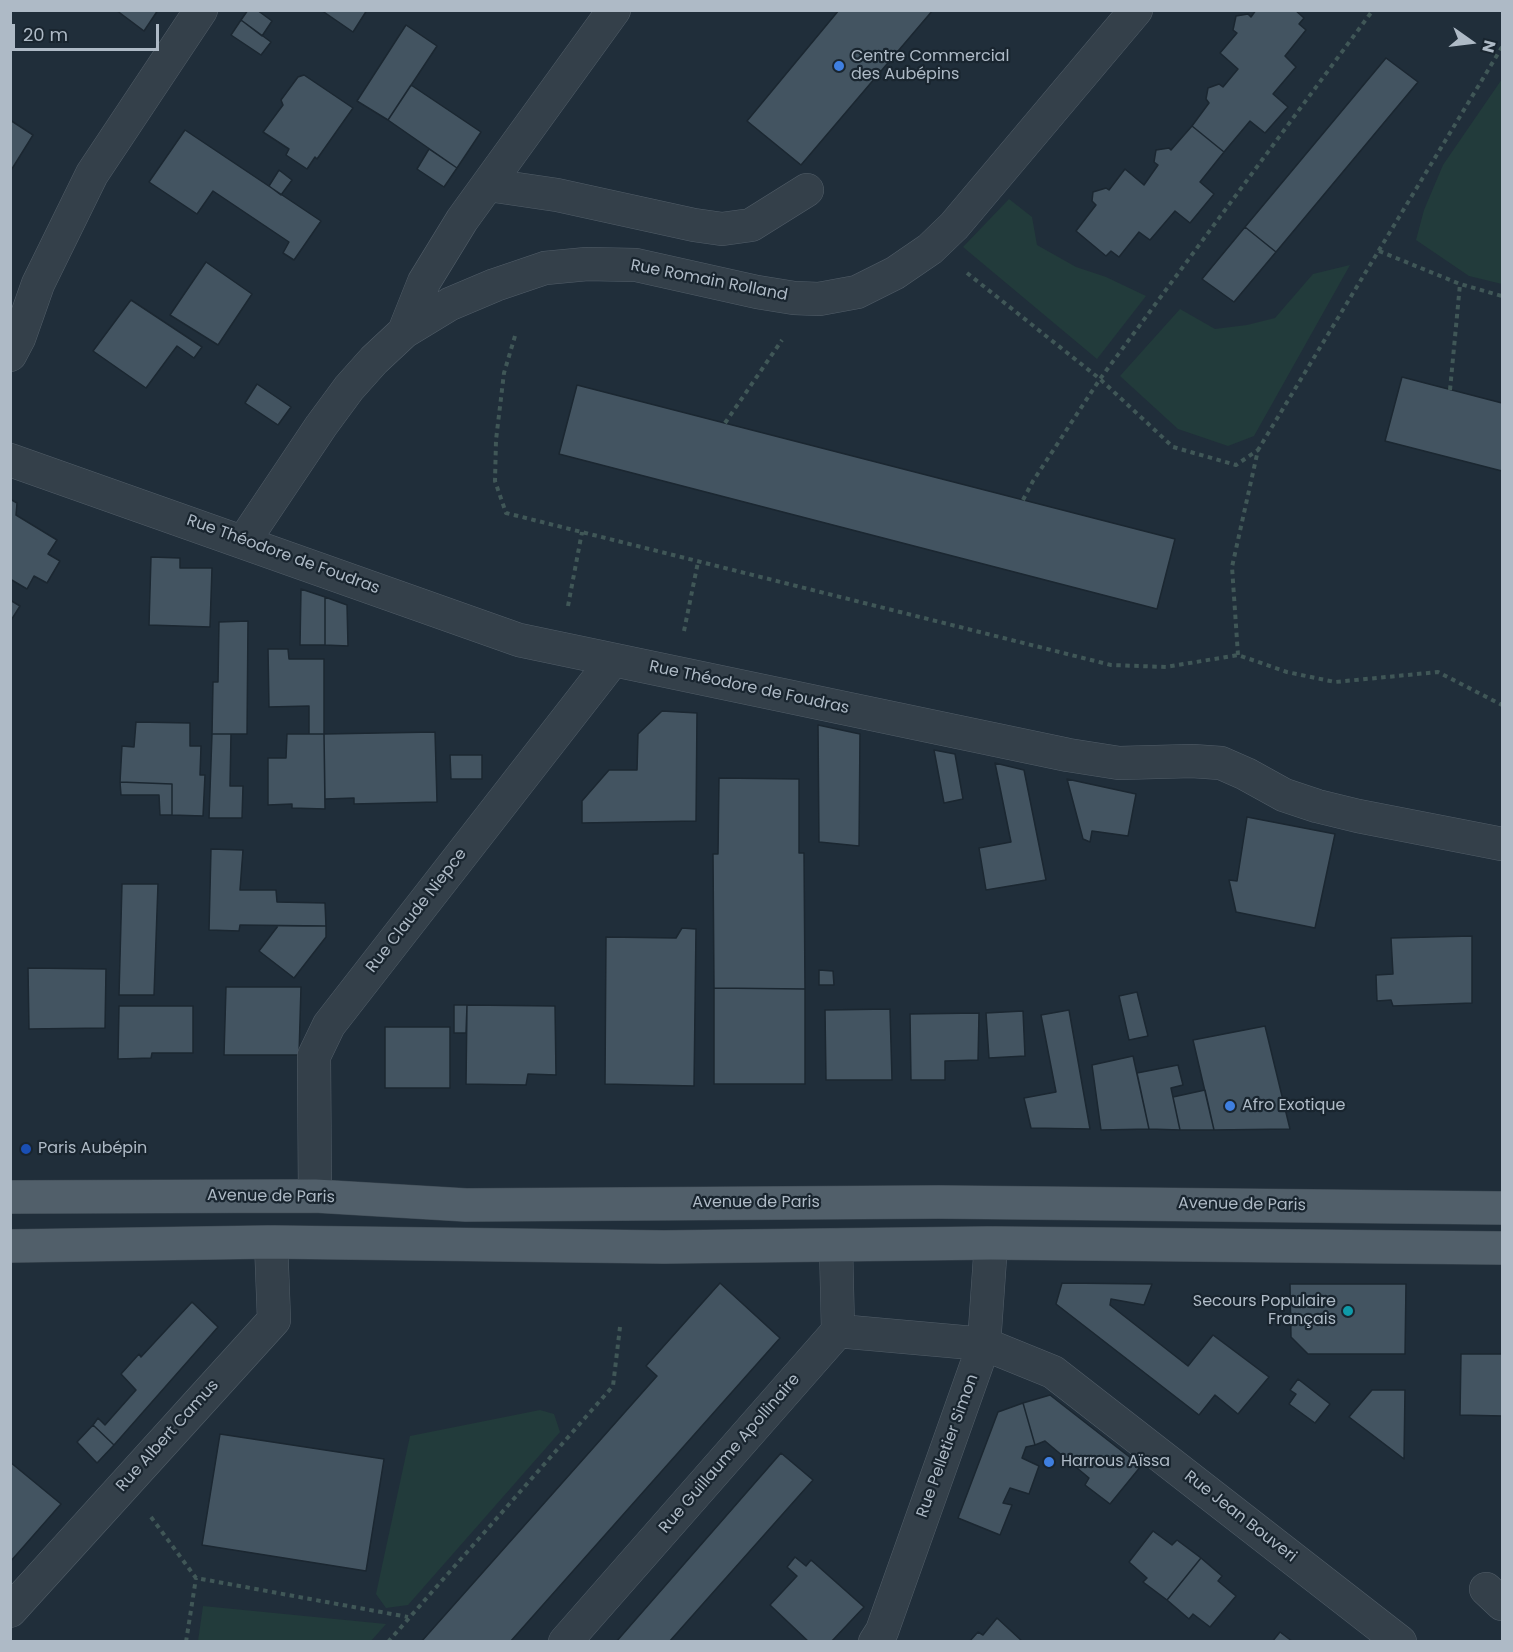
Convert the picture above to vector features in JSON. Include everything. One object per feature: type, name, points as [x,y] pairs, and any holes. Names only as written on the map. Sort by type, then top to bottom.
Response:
[{"type":"main road","name":"Avenue de Paris","points":[[10,1197],[315,1196],[466,1205],[939,1202],[1503,1208]]},
{"type":"main road","points":[[10,1246],[271,1242],[664,1247],[991,1243],[1503,1248]]},
{"type":"street","points":[[10,355],[19,338],[38,284],[92,174],[201,10]]},
{"type":"street","points":[[404,332],[423,282],[462,220],[614,10]]},
{"type":"street","name":"Rue Romain Rolland","points":[[244,541],[349,388],[374,360],[404,332],[450,304],[495,285],[545,268],[586,264],[636,265],[757,292],[794,298],[819,299],[857,292],[895,273],[930,249],[954,226],[1136,10]]},
{"type":"street","points":[[489,185],[557,195],[722,229],[750,225],[807,190]]},
{"type":"street","name":"Rue Théodore de Foudras","points":[[10,459],[519,640],[1109,762],[1221,763],[1284,795],[1317,806],[1503,844]]},
{"type":"street","name":"Rue Claude Niepce","points":[[315,1196],[314,1056],[329,1025],[613,660]]},
{"type":"street","name":"Rue Albert Camus","points":[[10,1611],[274,1320],[271,1242]]},
{"type":"street","name":"Rue Pelletier Simon","points":[[875,1641],[882,1631],[984,1344],[991,1243]]},
{"type":"street","points":[[836,1245],[838,1331]]},
{"type":"street","name":"Rue Jean Bouveri","points":[[838,1331],[984,1344],[1053,1372],[1400,1641]]},
{"type":"street","name":"Rue Guillaume Apollinaire","points":[[565,1641],[838,1331]]},
{"type":"path","points":[[1023,500],[1100,379],[1373,10]]},
{"type":"path","points":[[1238,655],[1232,567],[1258,450],[1503,48]]},
{"type":"path","points":[[930,249],[951,260],[1100,379],[1173,447],[1236,465],[1258,450]]},
{"type":"path","points":[[1379,251],[1460,284],[1503,296]]},
{"type":"path","points":[[1450,390],[1460,284]]},
{"type":"path","points":[[515,336],[504,373],[496,440],[495,481],[506,513],[1111,665],[1166,667],[1238,655],[1287,672],[1335,682],[1438,672],[1503,705]]},
{"type":"path","points":[[559,648],[582,532]]},
{"type":"path","points":[[676,673],[698,561]]},
{"type":"path","points":[[388,1641],[613,1386],[620,1327]]},
{"type":"path","points":[[126,1483],[196,1578],[409,1618]]},
{"type":"path","points":[[186,1641],[196,1578]]},
{"type":"green space","points":[[1502,79],[1502,284],[1469,276],[1416,240],[1424,210],[1443,165]]},
{"type":"green space","points":[[1009,199],[1032,217],[1037,245],[1076,267],[1106,277],[1146,296],[1097,359],[963,247]]},
{"type":"green space","points":[[1350,265],[1254,436],[1228,446],[1178,429],[1120,376],[1180,309],[1215,329],[1247,325],[1275,318],[1313,274]]},
{"type":"green space","points":[[540,1410],[554,1414],[560,1432],[408,1605],[386,1608],[376,1594],[410,1436]]},
{"type":"green space","points":[[203,1606],[386,1624],[371,1641],[198,1641]]},
{"type":"building","points":[[116,10],[158,10],[144,31]]},
{"type":"building","points":[[248,10],[257,10],[272,21],[262,36],[241,20]]},
{"type":"building","points":[[321,10],[367,10],[353,32]]},
{"type":"building","name":"Centre Commercial des Aubépins","points":[[839,10],[933,10],[801,165],[747,121]]},
{"type":"building","points":[[1256,10],[1295,10],[1304,18],[1299,24],[1306,30],[1285,56],[1296,67],[1273,94],[1288,107],[1265,133],[1250,121],[1224,152],[1192,126],[1209,103],[1206,99],[1208,88],[1219,84],[1223,87],[1238,69],[1220,53],[1237,33],[1233,30],[1236,16],[1248,14],[1251,17]]},
{"type":"building","points":[[241,20],[271,42],[261,55],[231,35]]},
{"type":"building","points":[[406,25],[437,46],[388,120],[357,101]]},
{"type":"building","points":[[1386,58],[1418,82],[1276,252],[1245,227]]},
{"type":"building","points":[[304,75],[353,108],[317,159],[315,157],[307,169],[286,155],[289,149],[263,132],[283,105],[281,100],[298,77]]},
{"type":"building","points":[[411,85],[481,132],[457,168],[388,120]]},
{"type":"building","points":[[10,120],[33,135],[10,172]]},
{"type":"building","points":[[1192,126],[1224,152],[1200,182],[1214,194],[1190,223],[1175,211],[1150,240],[1139,232],[1119,257],[1111,251],[1106,256],[1076,231],[1096,205],[1092,201],[1093,192],[1106,188],[1109,190],[1125,169],[1144,185],[1158,165],[1154,162],[1156,150],[1169,148],[1171,150]]},
{"type":"building","points":[[185,130],[321,221],[294,260],[283,253],[289,242],[213,191],[197,214],[149,182]]},
{"type":"building","points":[[429,149],[457,168],[444,187],[417,169]]},
{"type":"building","points":[[279,170],[292,180],[281,195],[269,186]]},
{"type":"building","points":[[1245,227],[1276,252],[1234,302],[1202,279]]},
{"type":"building","points":[[206,262],[252,294],[218,345],[170,315]]},
{"type":"building","points":[[131,300],[202,347],[194,358],[177,346],[146,388],[93,351]]},
{"type":"building","points":[[1402,377],[1502,403],[1502,471],[1385,441]]},
{"type":"building","points":[[257,384],[291,407],[278,425],[245,403]]},
{"type":"building","points":[[577,385],[1175,539],[1157,609],[559,454]]},
{"type":"building","points":[[10,499],[17,503],[16,515],[57,540],[48,554],[60,561],[47,583],[34,576],[27,589],[10,579]]},
{"type":"building","points":[[151,557],[180,558],[180,568],[212,568],[210,627],[149,625]]},
{"type":"building","points":[[301,589],[325,597],[325,645],[300,645]]},
{"type":"building","points":[[325,597],[347,605],[348,646],[325,645]]},
{"type":"building","points":[[10,600],[20,606],[10,622]]},
{"type":"building","points":[[248,621],[247,734],[212,734],[213,682],[218,682],[219,622]]},
{"type":"building","points":[[268,649],[288,649],[289,659],[324,659],[324,734],[309,734],[309,706],[269,707]]},
{"type":"building","points":[[662,711],[697,713],[696,821],[582,823],[582,801],[609,770],[637,770],[638,734]]},
{"type":"building","points":[[136,722],[190,723],[190,746],[201,746],[200,775],[205,775],[203,816],[172,815],[172,784],[120,782],[122,746],[134,747]]},
{"type":"building","points":[[818,725],[860,734],[859,846],[819,842]]},
{"type":"building","points":[[435,732],[437,802],[354,804],[354,798],[325,799],[324,734]]},
{"type":"building","points":[[212,734],[231,734],[230,786],[243,786],[242,818],[209,818]]},
{"type":"building","points":[[287,734],[324,734],[325,809],[292,808],[292,804],[268,805],[268,758],[286,758]]},
{"type":"building","points":[[934,750],[955,754],[963,799],[944,803]]},
{"type":"building","points":[[450,755],[482,755],[482,779],[451,779]]},
{"type":"building","points":[[995,763],[1024,770],[1046,880],[986,890],[979,848],[1011,842]]},
{"type":"building","points":[[719,778],[799,779],[799,853],[804,853],[805,989],[714,988],[713,854],[718,854]]},
{"type":"building","points":[[1067,779],[1136,794],[1128,836],[1092,831],[1090,842],[1083,839]]},
{"type":"building","points":[[120,782],[172,784],[172,815],[160,815],[159,795],[121,795]]},
{"type":"building","points":[[1247,817],[1335,834],[1315,928],[1236,912],[1229,880],[1237,881]]},
{"type":"building","points":[[211,849],[243,850],[240,890],[276,890],[277,902],[325,903],[326,926],[240,925],[239,931],[209,930]]},
{"type":"building","points":[[122,884],[158,884],[154,995],[119,995]]},
{"type":"building","points":[[278,926],[326,926],[326,937],[294,978],[259,951]]},
{"type":"building","points":[[682,928],[696,929],[694,1086],[605,1084],[606,937],[676,938]]},
{"type":"building","points":[[1472,936],[1472,1003],[1393,1006],[1391,1000],[1377,1001],[1376,975],[1393,974],[1391,938]]},
{"type":"building","points":[[28,968],[106,969],[105,1028],[29,1029]]},
{"type":"building","points":[[819,970],[833,971],[834,985],[819,985]]},
{"type":"building","points":[[226,987],[301,987],[299,1055],[224,1055]]},
{"type":"building","points":[[714,988],[805,989],[805,1084],[714,1084]]},
{"type":"building","points":[[1137,992],[1148,1036],[1129,1040],[1119,996]]},
{"type":"building","points":[[454,1005],[467,1005],[466,1033],[454,1033]]},
{"type":"building","points":[[467,1005],[555,1006],[556,1075],[528,1074],[526,1085],[466,1084]]},
{"type":"building","points":[[119,1006],[193,1006],[193,1053],[152,1053],[151,1058],[118,1059]]},
{"type":"building","points":[[890,1009],[892,1080],[826,1080],[825,1010]]},
{"type":"building","points":[[1069,1010],[1090,1129],[1031,1128],[1024,1098],[1056,1092],[1041,1015]]},
{"type":"building","points":[[1023,1011],[1025,1056],[989,1058],[986,1013]]},
{"type":"building","points":[[979,1013],[978,1060],[945,1061],[945,1080],[911,1080],[910,1014]]},
{"type":"building","points":[[1265,1026],[1290,1129],[1214,1130],[1193,1040]]},
{"type":"building","points":[[385,1027],[450,1027],[450,1088],[385,1088]]},
{"type":"building","points":[[1133,1056],[1149,1129],[1101,1130],[1092,1065]]},
{"type":"building","points":[[1178,1065],[1183,1085],[1171,1088],[1180,1130],[1149,1129],[1137,1073]]},
{"type":"building","points":[[1205,1090],[1214,1130],[1180,1130],[1173,1097]]},
{"type":"building","points":[[720,1283],[780,1338],[510,1642],[421,1642],[657,1376],[646,1366]]},
{"type":"building","points":[[1062,1283],[1152,1284],[1144,1305],[1111,1299],[1110,1305],[1188,1366],[1213,1335],[1269,1377],[1238,1414],[1215,1395],[1199,1415],[1056,1304]]},
{"type":"building","name":"Secours Populaire Français","points":[[1290,1284],[1406,1284],[1405,1354],[1308,1354],[1291,1337]]},
{"type":"building","points":[[192,1302],[218,1327],[114,1445],[93,1425],[98,1418],[105,1425],[136,1390],[121,1374],[139,1354],[141,1357]]},
{"type":"building","points":[[1461,1354],[1502,1354],[1502,1416],[1460,1415]]},
{"type":"building","points":[[1298,1379],[1330,1404],[1315,1423],[1289,1404],[1296,1394],[1290,1390]]},
{"type":"building","points":[[1372,1390],[1405,1390],[1404,1459],[1349,1417]]},
{"type":"building","points":[[1050,1395],[1141,1466],[1110,1504],[1085,1485],[1089,1478],[1045,1441],[1035,1445],[1023,1403]]},
{"type":"building","points":[[1023,1403],[1035,1445],[1026,1447],[1022,1458],[1039,1466],[1029,1494],[1010,1488],[1003,1503],[1012,1505],[1000,1535],[958,1518],[998,1412]]},
{"type":"building","points":[[93,1425],[114,1445],[97,1463],[77,1442]]},
{"type":"building","points":[[220,1434],[384,1459],[366,1571],[202,1545]]},
{"type":"building","points":[[781,1453],[813,1480],[669,1642],[616,1642]]},
{"type":"building","points":[[10,1462],[61,1504],[10,1562]]},
{"type":"building","points":[[1153,1531],[1172,1545],[1177,1540],[1201,1558],[1167,1600],[1143,1582],[1147,1578],[1129,1562]]},
{"type":"building","points":[[795,1557],[806,1566],[811,1560],[864,1607],[831,1642],[809,1642],[770,1605],[797,1576],[787,1567]]},
{"type":"building","points":[[1201,1558],[1222,1576],[1218,1581],[1236,1596],[1210,1627],[1193,1614],[1189,1619],[1167,1600]]},
{"type":"building","points":[[997,1618],[1023,1642],[969,1642],[978,1632],[983,1635]]},
{"type":"building","points":[[1280,1632],[1293,1642],[1272,1642]]},
{"type":"place","name":"Centre Commercial des Aubépins","points":[[839,66]]},
{"type":"place","name":"Afro Exotique","points":[[1230,1106]]},
{"type":"place","name":"Paris Aubépin","points":[[26,1149]]},
{"type":"place","name":"Secours Populaire Français","points":[[1348,1311]]},
{"type":"place","name":"Harrous Aïssa","points":[[1049,1462]]}]
